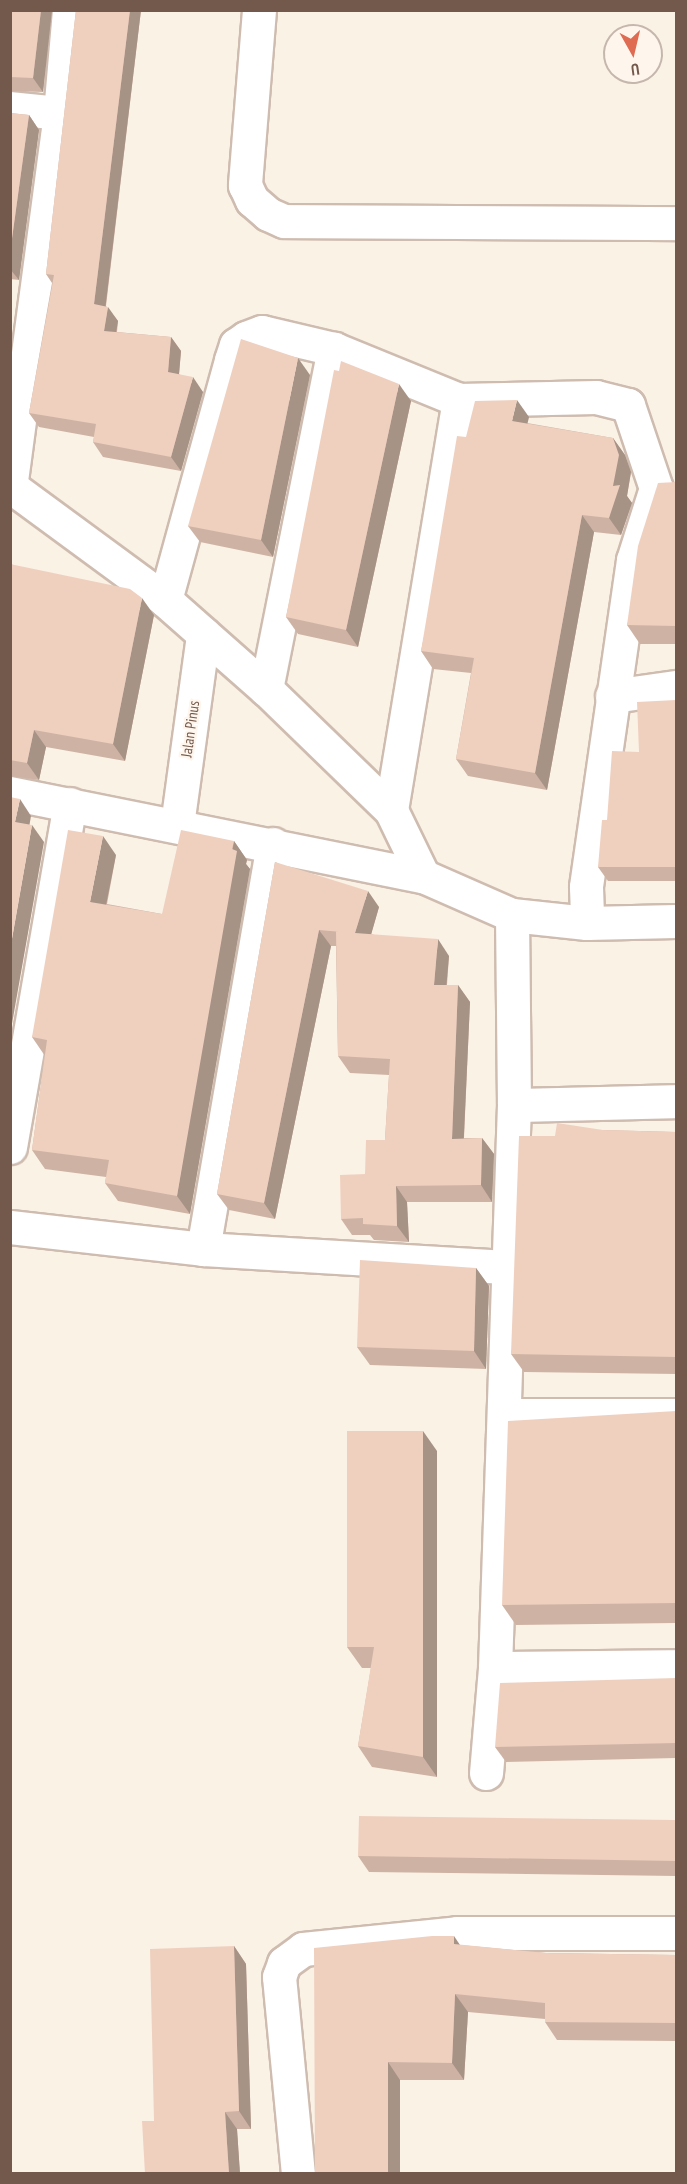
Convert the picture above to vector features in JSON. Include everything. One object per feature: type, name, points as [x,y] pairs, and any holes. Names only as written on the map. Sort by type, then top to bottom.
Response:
[{"type":"street","points":[[69,10],[60,113],[11,487],[165,600],[266,690],[391,810],[423,876]]},
{"type":"street","points":[[259,10],[245,185],[252,200],[268,214],[284,221],[676,223]]},
{"type":"street","points":[[10,108],[60,113]]},
{"type":"street","points":[[165,600],[236,345],[262,332],[334,349],[459,400],[596,397],[628,405],[666,487],[633,560],[586,887],[586,923]]},
{"type":"street","points":[[266,690],[334,349]]},
{"type":"street","points":[[391,810],[459,400]]},
{"type":"street","name":"Jalan Pinus","points":[[177,825],[203,634]]},
{"type":"street","points":[[612,696],[676,687]]},
{"type":"street","points":[[10,793],[273,844],[423,876],[512,915],[586,923],[676,921]]},
{"type":"street","points":[[10,1147],[70,804]]},
{"type":"street","points":[[203,1249],[273,844]]},
{"type":"street","points":[[486,1773],[495,1668],[504,1415],[506,1267],[514,1105],[512,915]]},
{"type":"street","points":[[514,1105],[676,1101]]},
{"type":"street","points":[[10,1227],[203,1249],[506,1267]]},
{"type":"street","points":[[504,1415],[676,1414]]},
{"type":"street","points":[[495,1668],[676,1666]]},
{"type":"street","points":[[298,2174],[279,1977],[284,1963],[303,1949],[457,1933],[676,1933]]},
{"type":"building","points":[[10,10],[41,10],[33,78],[10,77]]},
{"type":"building","points":[[76,10],[130,10],[94,304],[108,307],[104,331],[171,337],[168,372],[193,377],[171,457],[93,442],[96,424],[29,413],[54,275],[46,274]]},
{"type":"building","points":[[10,113],[29,115],[10,253]]},
{"type":"building","points":[[241,339],[298,358],[261,540],[188,526]]},
{"type":"building","points":[[341,361],[399,384],[346,630],[286,617],[334,370],[339,371]]},
{"type":"building","points":[[517,400],[512,421],[613,438],[619,455],[613,486],[620,485],[609,518],[582,515],[535,773],[456,759],[474,658],[421,651],[457,436],[466,437],[475,401]]},
{"type":"building","points":[[676,482],[676,626],[627,625],[638,546],[658,483]]},
{"type":"building","points":[[10,564],[130,589],[142,598],[113,744],[34,730],[27,763],[10,760]]},
{"type":"building","points":[[676,700],[676,867],[598,867],[602,820],[607,820],[612,751],[639,752],[637,702]]},
{"type":"building","points":[[10,797],[20,799],[15,822],[32,825],[10,950]]},
{"type":"building","points":[[68,830],[103,836],[90,902],[162,914],[181,830],[234,841],[232,849],[237,851],[177,1196],[105,1183],[109,1160],[32,1150],[47,1040],[32,1037]]},
{"type":"building","points":[[275,862],[368,891],[355,933],[438,939],[434,985],[458,985],[452,1139],[482,1138],[481,1185],[396,1186],[397,1226],[363,1224],[363,1218],[341,1219],[340,1175],[365,1174],[366,1140],[385,1140],[390,1059],[338,1056],[336,932],[319,930],[264,1203],[217,1194]]},
{"type":"building","points":[[557,1123],[603,1130],[676,1132],[676,1357],[511,1354],[519,1136],[555,1136]]},
{"type":"building","points":[[360,1260],[476,1268],[474,1351],[357,1347]]},
{"type":"building","points":[[676,1411],[676,1603],[502,1605],[508,1421]]},
{"type":"building","points":[[347,1431],[423,1431],[423,1757],[358,1746],[374,1647],[347,1647]]},
{"type":"building","points":[[676,1678],[676,1743],[495,1747],[500,1683]]},
{"type":"building","points":[[359,1816],[676,1820],[676,1861],[358,1856]]},
{"type":"building","points":[[432,1936],[454,1936],[454,1944],[546,1953],[676,1955],[676,2023],[545,2022],[545,2003],[455,1994],[452,2063],[388,2062],[388,2174],[315,2174],[314,1948]]},
{"type":"building","points":[[234,1946],[239,2111],[225,2112],[229,2174],[145,2174],[142,2121],[154,2121],[150,1949]]}]
